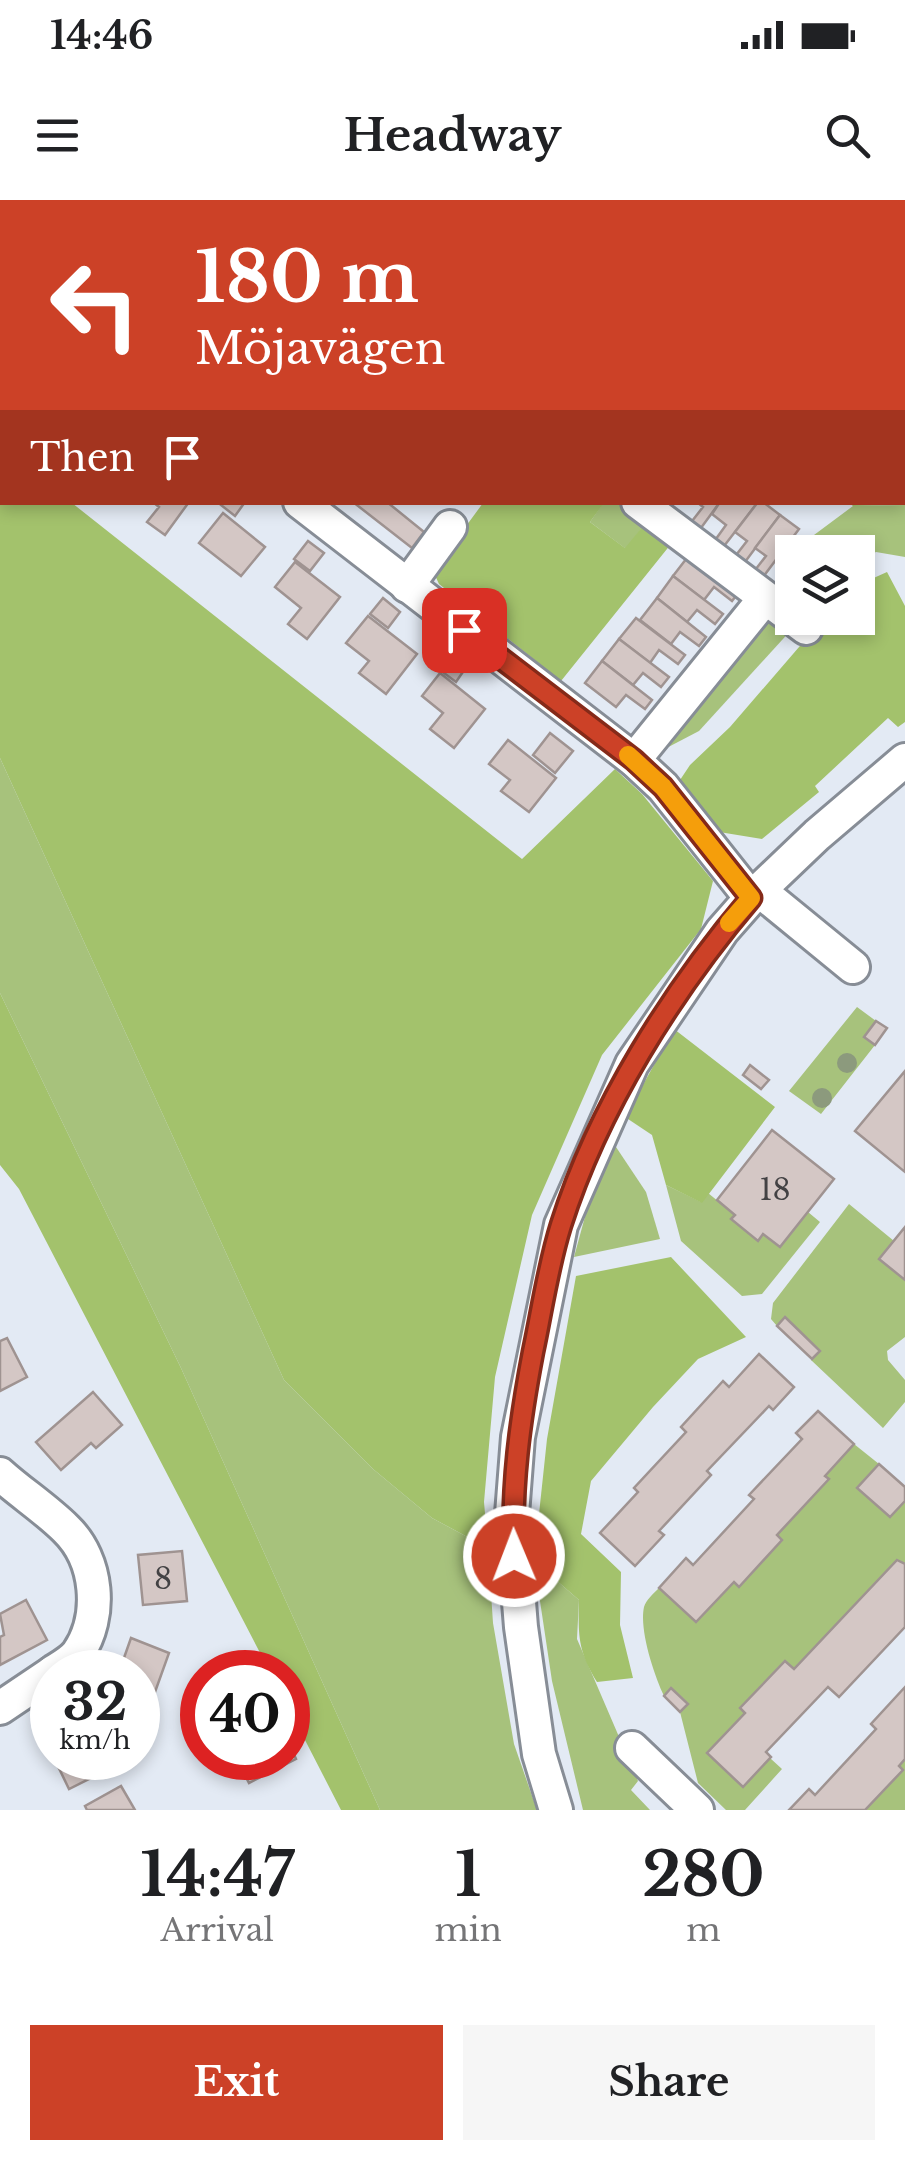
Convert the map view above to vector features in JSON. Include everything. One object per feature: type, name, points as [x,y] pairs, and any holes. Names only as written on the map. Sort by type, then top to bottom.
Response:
[{"type":"street","points":[[304,505],[634,760],[663,787],[755,894],[854,967]]},
{"type":"street","points":[[642,505],[775,605]]},
{"type":"street","points":[[407,586],[450,527]]},
{"type":"street","points":[[634,760],[765,598]]},
{"type":"street","points":[[556,1810],[538,1754],[512,1514],[518,1437],[561,1225],[632,1064],[722,931],[755,894],[864,792],[905,760]]},
{"type":"street","points":[[0,1474],[68,1530],[88,1566],[94,1587],[93,1610],[79,1650]]},
{"type":"street","points":[[0,1708],[30,1688]]},
{"type":"street","points":[[632,1748],[698,1810]]},
{"type":"green space","points":[[0,505],[75,505],[522,859],[615,769],[642,794],[713,881],[701,929],[602,1055],[532,1215],[495,1377],[484,1502],[488,1548],[432,1518],[373,1469],[284,1380],[0,758]]},
{"type":"green space","points":[[482,505],[603,505],[590,522],[625,548],[648,520],[675,539],[561,681],[439,584],[433,571]]},
{"type":"green space","points":[[602,505],[626,505],[648,520],[626,549],[590,522]]},
{"type":"green space","points":[[905,505],[905,557],[875,552],[875,535],[814,535],[853,506]]},
{"type":"green space","points":[[887,572],[905,606],[905,722],[898,727],[888,718],[815,786],[819,792],[762,839],[713,831],[678,783],[809,635],[875,635],[875,577]]},
{"type":"green space","points":[[759,606],[775,616],[775,635],[787,635],[699,731],[655,754]]},
{"type":"green space","points":[[0,758],[284,1380],[373,1469],[432,1518],[488,1548],[493,1623],[514,1744],[537,1810],[380,1810],[181,1368],[0,993]]},
{"type":"green space","points":[[0,993],[181,1368],[308,1650],[259,1650],[19,1189],[0,1165]]},
{"type":"green space","points":[[857,1007],[876,1021],[865,1037],[875,1045],[821,1114],[789,1091]]},
{"type":"green space","points":[[674,1029],[775,1107],[702,1203],[666,1185],[652,1135],[625,1117]]},
{"type":"green space","points":[[614,1144],[646,1192],[660,1239],[574,1257],[589,1202]]},
{"type":"green space","points":[[666,1185],[701,1202],[708,1193],[758,1240],[763,1234],[779,1247],[808,1212],[820,1222],[762,1294],[742,1296],[681,1241]]},
{"type":"green space","points":[[849,1204],[894,1241],[879,1259],[905,1280],[905,1337],[887,1351],[888,1360],[905,1380],[905,1402],[883,1428],[811,1360],[820,1350],[785,1318],[777,1326],[771,1319],[773,1303]]},
{"type":"green space","points":[[671,1257],[746,1337],[698,1359],[591,1481],[581,1534],[621,1572],[620,1625],[633,1678],[597,1682],[580,1643],[579,1600],[534,1561],[547,1439],[576,1276]]},
{"type":"green space","points":[[854,1444],[879,1464],[858,1488],[890,1517],[905,1501],[905,1564],[897,1560],[794,1669],[784,1661],[740,1708],[745,1713],[707,1753],[743,1787],[770,1758],[782,1769],[745,1810],[726,1810],[698,1783],[680,1712],[688,1703],[672,1688],[664,1696],[645,1640],[644,1607],[659,1588],[696,1622],[734,1582],[739,1586],[782,1541],[777,1535],[829,1480],[825,1476]]},
{"type":"green space","points":[[534,1561],[579,1600],[577,1639],[638,1781],[631,1790],[650,1810],[583,1810],[552,1681]]},
{"type":"green space","points":[[310,1655],[380,1810],[341,1810],[310,1750]]},
{"type":"green space","points":[[905,1759],[905,1810],[865,1810],[902,1770],[899,1766]]},
{"type":"building","points":[[157,505],[187,505],[165,535],[147,522],[159,507]]},
{"type":"building","points":[[221,505],[243,505],[235,516]]},
{"type":"building","points":[[357,505],[391,505],[424,532],[412,548]]},
{"type":"building","points":[[701,505],[718,505],[698,532],[689,525],[703,507]]},
{"type":"building","points":[[718,505],[756,505],[721,550],[713,543],[726,525],[712,514]]},
{"type":"building","points":[[756,505],[767,505],[780,515],[742,566],[733,559],[747,541],[735,532]]},
{"type":"building","points":[[223,513],[265,547],[241,576],[199,543]]},
{"type":"building","points":[[780,515],[799,529],[794,535],[775,535],[775,561],[760,581],[752,574],[766,556],[755,548]]},
{"type":"building","points":[[308,541],[324,553],[310,571],[294,559]]},
{"type":"building","points":[[690,554],[739,592],[732,601],[714,587],[704,600],[673,576]]},
{"type":"building","points":[[295,562],[340,597],[307,639],[288,624],[301,608],[275,587]]},
{"type":"building","points":[[673,576],[723,614],[715,624],[697,610],[687,622],[657,598]]},
{"type":"building","points":[[383,598],[400,612],[388,628],[370,614]]},
{"type":"building","points":[[657,598],[706,637],[699,646],[680,632],[671,644],[640,620]]},
{"type":"building","points":[[368,616],[417,654],[386,694],[359,673],[369,661],[346,643]]},
{"type":"building","points":[[636,618],[685,655],[678,664],[659,650],[650,663],[619,639]]},
{"type":"building","points":[[619,639],[669,677],[661,687],[643,673],[633,685],[602,661]]},
{"type":"building","points":[[452,654],[467,666],[456,682],[440,670]]},
{"type":"building","points":[[602,661],[652,700],[645,709],[626,695],[616,707],[585,683]]},
{"type":"building","points":[[440,673],[485,709],[454,748],[430,729],[443,713],[422,696]]},
{"type":"building","points":[[550,733],[573,751],[555,773],[533,755]]},
{"type":"building","points":[[508,740],[556,778],[529,812],[501,791],[510,780],[489,764]]},
{"type":"building","points":[[876,1021],[887,1028],[875,1045],[864,1037]]},
{"type":"building","points":[[750,1065],[769,1080],[761,1089],[743,1075]]},
{"type":"building","points":[[905,1071],[905,1172],[855,1131]]},
{"type":"building","points":[[772,1130],[834,1179],[780,1247],[763,1234],[758,1241],[731,1219],[735,1215],[717,1200]]},
{"type":"building","points":[[905,1227],[905,1280],[879,1259]]},
{"type":"building","points":[[785,1317],[820,1351],[812,1359],[777,1326]]},
{"type":"building","points":[[7,1338],[27,1377],[0,1391],[0,1341]]},
{"type":"building","points":[[759,1354],[794,1387],[773,1410],[769,1406],[707,1471],[711,1475],[659,1531],[664,1535],[635,1566],[600,1533],[638,1492],[634,1488],[686,1432],[681,1427],[723,1381],[729,1387]]},
{"type":"building","points":[[93,1392],[122,1425],[96,1448],[91,1443],[61,1470],[36,1442]]},
{"type":"building","points":[[818,1411],[854,1444],[825,1476],[829,1479],[777,1535],[782,1540],[739,1587],[734,1582],[696,1622],[659,1588],[686,1558],[693,1565],[754,1499],[749,1495],[802,1439],[796,1433]]},
{"type":"building","points":[[879,1464],[905,1487],[905,1501],[890,1517],[857,1488]]},
{"type":"building","points":[[182,1551],[187,1601],[143,1605],[138,1555]]},
{"type":"building","points":[[897,1560],[905,1564],[905,1627],[839,1697],[828,1687],[766,1752],[771,1757],[743,1787],[707,1753],[745,1713],[740,1708],[785,1661],[794,1669]]},
{"type":"building","points":[[26,1600],[47,1640],[0,1665],[0,1637],[4,1635],[0,1614]]},
{"type":"building","points":[[131,1638],[169,1653],[160,1678],[160,1650],[127,1650]]},
{"type":"building","points":[[905,1687],[905,1759],[899,1766],[903,1770],[865,1810],[789,1810],[809,1789],[815,1795],[876,1729],[871,1724]]},
{"type":"building","points":[[671,1688],[688,1704],[680,1712],[664,1696]]},
{"type":"building","points":[[65,1780],[87,1780],[69,1789]]},
{"type":"building","points":[[121,1786],[135,1810],[87,1810],[85,1806]]},
{"type":"slow traffic","points":[[628,755],[663,787],[751,898],[729,923]]},
{"type":"route","points":[[464,630],[634,760],[663,787],[751,898],[722,931],[632,1064],[561,1225],[518,1437],[512,1514],[514,1556]]}]
